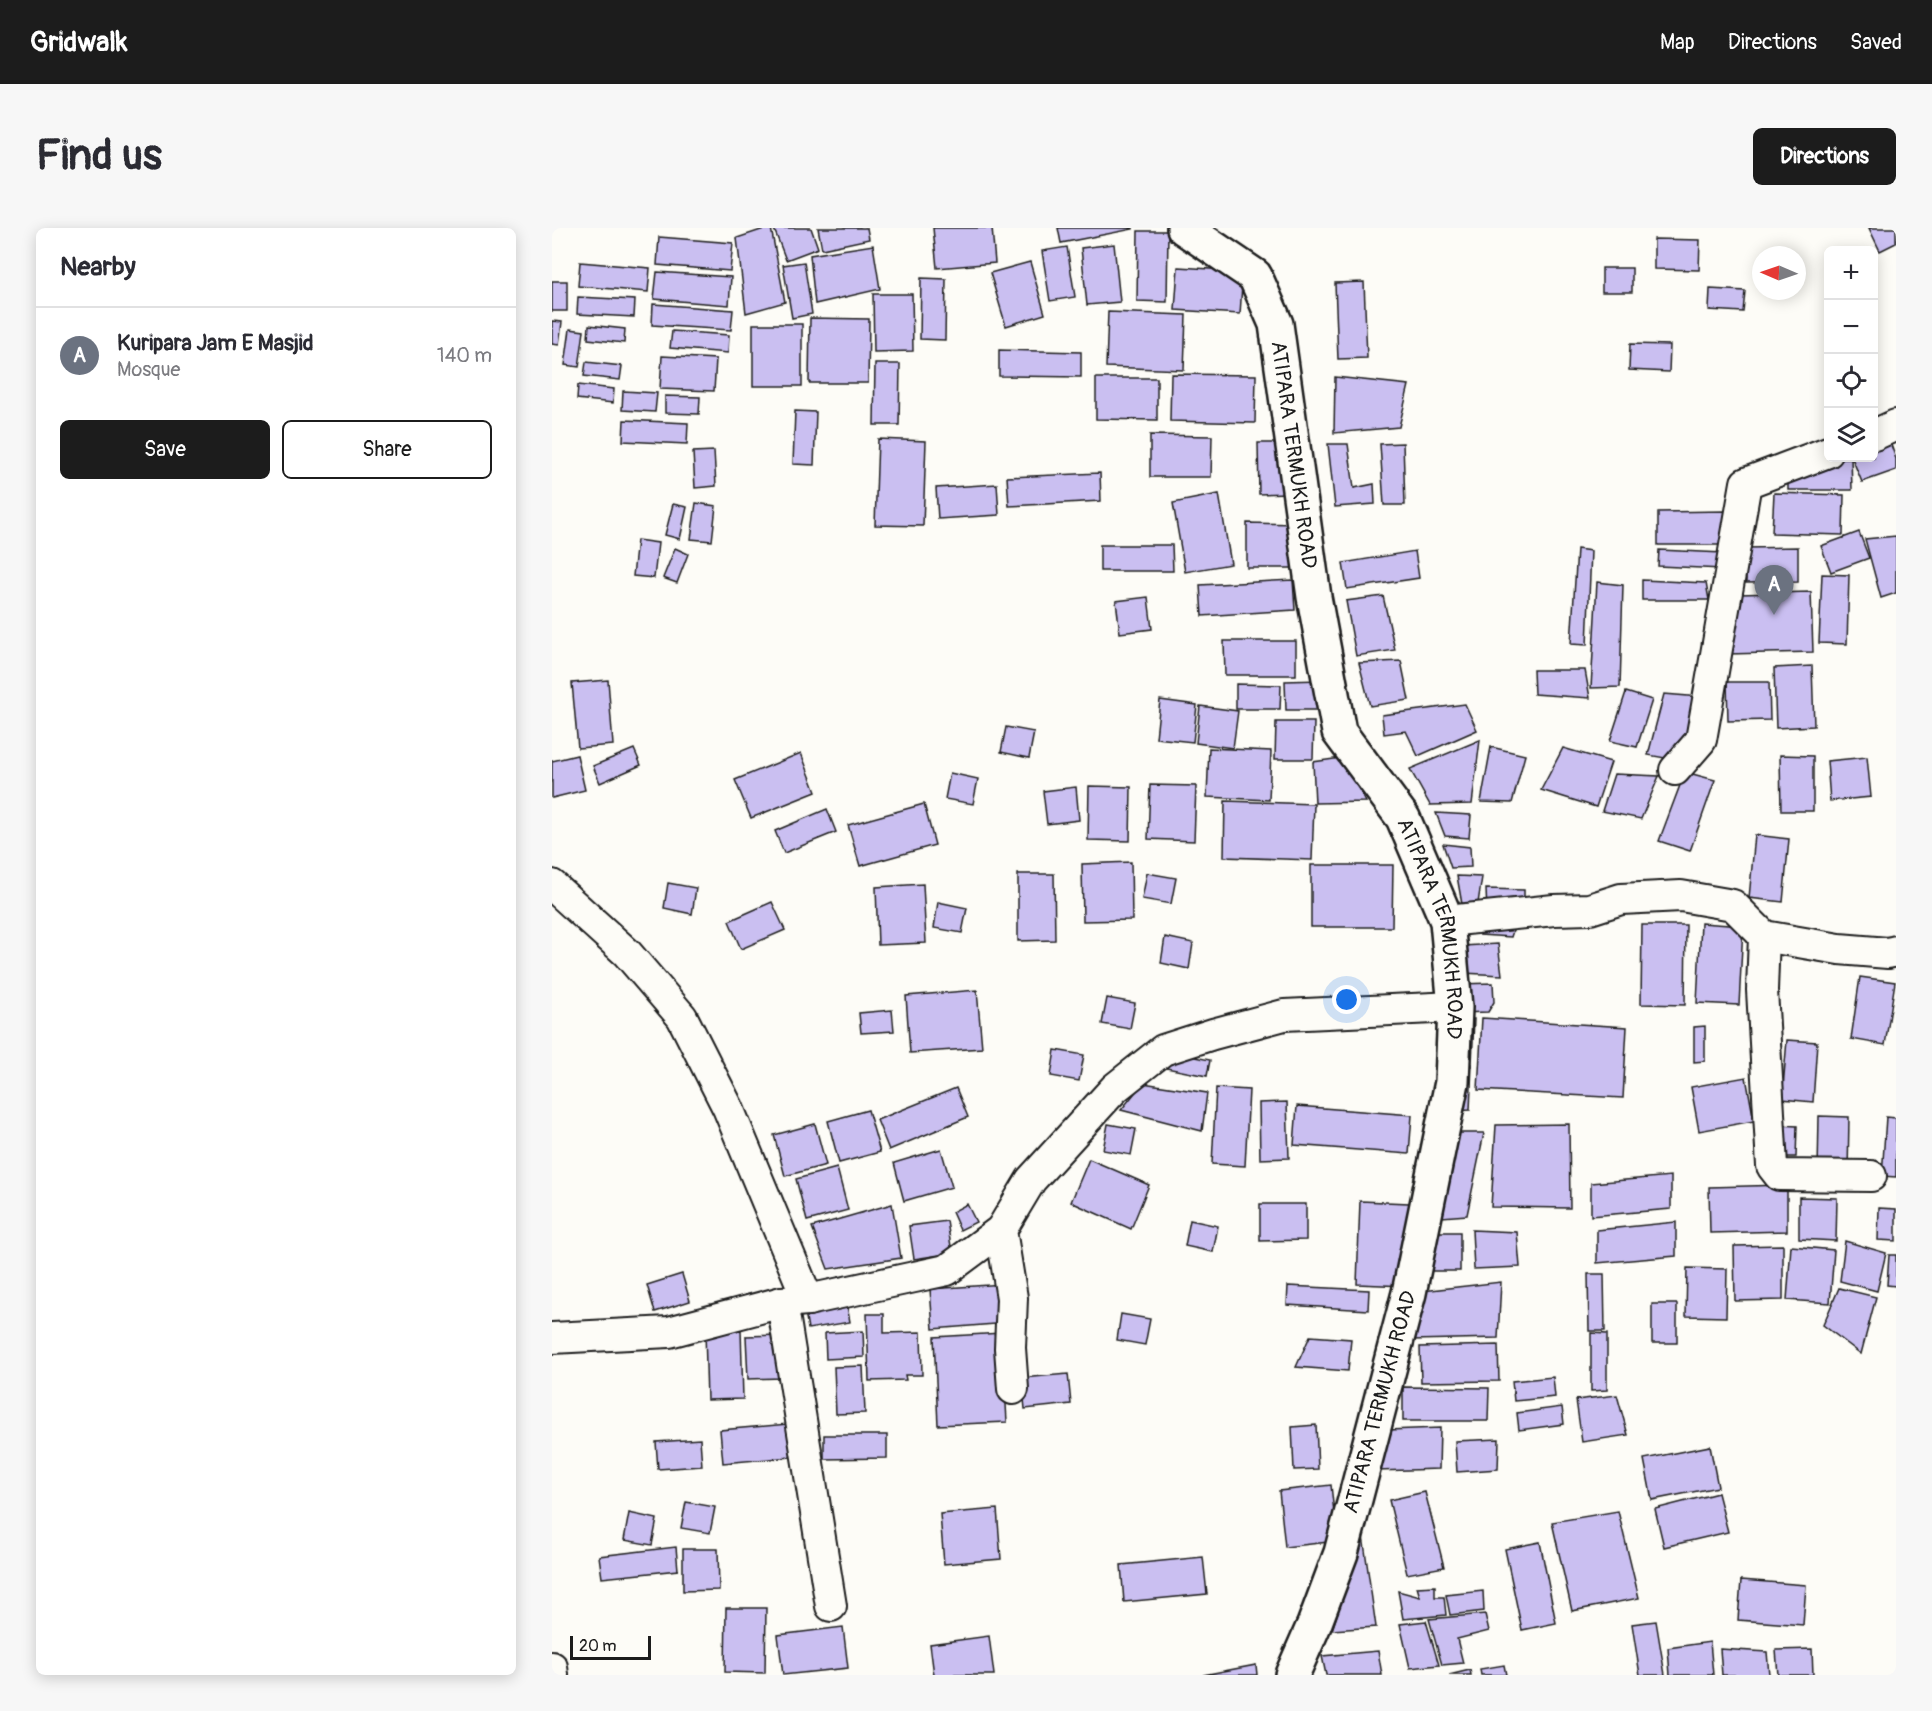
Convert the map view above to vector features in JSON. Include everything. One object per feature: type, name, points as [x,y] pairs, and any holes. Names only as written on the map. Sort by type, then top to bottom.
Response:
[{"type":"main road","name":"ATIPARA TERMUKH ROAD","points":[[1184,228],[1255,276],[1276,324],[1314,597],[1339,732],[1403,818],[1447,921],[1455,1007],[1452,1082],[1409,1293],[1341,1553],[1293,1675]]},
{"type":"street","points":[[1878,433],[1896,425]]},
{"type":"street","points":[[1675,770],[1701,740],[1746,483],[1824,454]]},
{"type":"street","points":[[552,885],[627,953],[682,1017],[728,1108],[795,1301],[831,1606]]},
{"type":"street","points":[[1447,921],[1554,910],[1590,909],[1621,899],[1681,896],[1733,905],[1764,936],[1839,950],[1888,953],[1896,951]]},
{"type":"street","points":[[1764,936],[1762,990],[1772,1167],[1779,1175],[1871,1176]]},
{"type":"street","points":[[552,1338],[669,1332],[795,1301],[947,1269],[1001,1230],[1031,1180],[1115,1088],[1163,1050],[1284,1015],[1455,1007]]},
{"type":"street","points":[[1001,1230],[1012,1299],[1010,1348],[1013,1389]]},
{"type":"street","points":[[552,1667],[554,1675]]},
{"type":"building","points":[[771,228],[785,302],[746,313],[737,238]]},
{"type":"building","points":[[811,228],[818,248],[786,260],[774,229]]},
{"type":"building","points":[[818,228],[867,228],[869,239],[822,249]]},
{"type":"building","points":[[933,228],[992,228],[995,263],[937,268]]},
{"type":"building","points":[[1058,228],[1133,228],[1133,229],[1061,243]]},
{"type":"building","points":[[1869,228],[1896,228],[1896,243],[1880,251]]},
{"type":"building","points":[[1138,231],[1168,231],[1167,302],[1137,301]]},
{"type":"building","points":[[659,237],[733,243],[730,271],[657,265]]},
{"type":"building","points":[[1654,239],[1700,240],[1699,270],[1654,269]]},
{"type":"building","points":[[1114,244],[1120,302],[1087,305],[1081,248]]},
{"type":"building","points":[[873,245],[880,289],[815,304],[810,255]]},
{"type":"building","points":[[1067,247],[1075,297],[1050,301],[1042,251]]},
{"type":"building","points":[[580,262],[650,268],[648,292],[578,286]]},
{"type":"building","points":[[804,262],[812,314],[792,318],[783,265]]},
{"type":"building","points":[[1030,262],[1045,314],[1006,326],[990,273]]},
{"type":"building","points":[[1178,267],[1243,271],[1240,314],[1175,310]]},
{"type":"building","points":[[1602,268],[1632,268],[1632,292],[1602,292]]},
{"type":"building","points":[[657,272],[731,277],[729,305],[654,299]]},
{"type":"building","points":[[921,278],[946,279],[945,340],[920,339]]},
{"type":"building","points":[[552,281],[567,281],[567,311],[552,311]]},
{"type":"building","points":[[1364,282],[1367,358],[1338,359],[1335,283]]},
{"type":"building","points":[[1710,289],[1745,291],[1743,312],[1709,310]]},
{"type":"building","points":[[873,294],[912,294],[913,351],[874,352]]},
{"type":"building","points":[[578,297],[635,300],[634,317],[577,314]]},
{"type":"building","points":[[653,304],[733,310],[731,330],[652,325]]},
{"type":"building","points":[[1108,312],[1186,315],[1184,370],[1106,367]]},
{"type":"building","points":[[810,318],[869,319],[868,383],[809,383]]},
{"type":"building","points":[[552,321],[562,322],[559,345],[552,344]]},
{"type":"building","points":[[753,324],[802,324],[802,386],[753,386]]},
{"type":"building","points":[[589,325],[625,329],[624,343],[588,339]]},
{"type":"building","points":[[570,329],[584,331],[579,367],[565,365]]},
{"type":"building","points":[[672,331],[729,335],[728,353],[670,348]]},
{"type":"building","points":[[1630,344],[1670,345],[1669,372],[1629,370]]},
{"type":"building","points":[[999,350],[1081,352],[1081,377],[999,376]]},
{"type":"building","points":[[662,356],[716,359],[714,391],[660,389]]},
{"type":"building","points":[[586,362],[622,366],[620,380],[584,376]]},
{"type":"building","points":[[875,364],[900,364],[899,425],[874,425]]},
{"type":"building","points":[[1171,374],[1256,375],[1255,423],[1170,421]]},
{"type":"building","points":[[1335,377],[1409,385],[1399,427],[1334,433]]},
{"type":"building","points":[[1096,378],[1157,378],[1157,420],[1096,419]]},
{"type":"building","points":[[578,385],[614,389],[613,403],[577,399]]},
{"type":"building","points":[[623,391],[657,393],[655,412],[622,410]]},
{"type":"building","points":[[665,396],[700,397],[699,414],[665,413]]},
{"type":"building","points":[[795,411],[816,412],[814,465],[793,464]]},
{"type":"building","points":[[624,420],[688,423],[687,444],[623,441]]},
{"type":"building","points":[[1150,435],[1212,436],[1211,477],[1150,477]]},
{"type":"building","points":[[878,439],[926,441],[923,526],[875,525]]},
{"type":"building","points":[[1890,442],[1896,459],[1896,470],[1862,482],[1854,462],[1878,462],[1878,446]]},
{"type":"building","points":[[1258,443],[1289,443],[1289,493],[1259,494]]},
{"type":"building","points":[[1403,443],[1405,505],[1384,505],[1380,444]]},
{"type":"building","points":[[1328,444],[1348,444],[1354,488],[1374,484],[1375,504],[1335,507]]},
{"type":"building","points":[[714,451],[716,486],[695,488],[693,452]]},
{"type":"building","points":[[1824,461],[1851,462],[1852,490],[1788,490],[1788,470]]},
{"type":"building","points":[[1100,473],[1101,501],[1009,506],[1007,477]]},
{"type":"building","points":[[997,484],[999,515],[938,519],[936,488]]},
{"type":"building","points":[[1774,493],[1844,495],[1843,535],[1772,533]]},
{"type":"building","points":[[1219,494],[1231,564],[1185,572],[1173,503]]},
{"type":"building","points":[[696,503],[716,506],[712,541],[691,539]]},
{"type":"building","points":[[673,504],[687,507],[680,539],[665,535]]},
{"type":"building","points":[[1727,511],[1727,545],[1658,545],[1658,512]]},
{"type":"building","points":[[1247,523],[1297,524],[1297,568],[1247,568]]},
{"type":"building","points":[[1859,532],[1869,558],[1831,572],[1821,546]]},
{"type":"building","points":[[1896,536],[1896,593],[1881,598],[1865,539]]},
{"type":"building","points":[[637,540],[658,543],[654,578],[633,576]]},
{"type":"building","points":[[1100,545],[1172,545],[1173,571],[1100,571]]},
{"type":"building","points":[[1798,547],[1798,582],[1746,583],[1746,548]]},
{"type":"building","points":[[675,548],[688,554],[677,583],[663,578]]},
{"type":"building","points":[[1577,549],[1591,551],[1587,645],[1571,644]]},
{"type":"building","points":[[1659,550],[1723,553],[1723,569],[1658,566]]},
{"type":"building","points":[[1415,551],[1419,578],[1347,589],[1343,563]]},
{"type":"building","points":[[1822,574],[1849,575],[1847,644],[1819,643]]},
{"type":"building","points":[[1293,580],[1295,610],[1202,616],[1200,585]]},
{"type":"building","points":[[1642,580],[1706,583],[1709,600],[1642,600]]},
{"type":"building","points":[[1597,582],[1623,585],[1620,687],[1591,688]]},
{"type":"building","points":[[1811,592],[1813,652],[1728,654],[1739,594]]},
{"type":"building","points":[[1383,596],[1395,650],[1356,656],[1346,601]]},
{"type":"building","points":[[1148,597],[1152,629],[1120,633],[1116,601]]},
{"type":"building","points":[[1224,641],[1296,641],[1296,675],[1225,675]]},
{"type":"building","points":[[1401,661],[1409,700],[1370,706],[1359,663]]},
{"type":"building","points":[[1812,666],[1814,726],[1776,728],[1774,668]]},
{"type":"building","points":[[1533,670],[1585,670],[1590,698],[1534,694]]},
{"type":"building","points":[[608,680],[613,745],[578,748],[572,683]]},
{"type":"building","points":[[1321,680],[1322,710],[1286,710],[1285,681]]},
{"type":"building","points":[[1727,682],[1769,682],[1770,720],[1728,721]]},
{"type":"building","points":[[1236,684],[1281,685],[1280,709],[1236,709]]},
{"type":"building","points":[[1626,692],[1652,700],[1637,747],[1610,741]]},
{"type":"building","points":[[1664,694],[1700,697],[1682,761],[1648,755]]},
{"type":"building","points":[[1160,700],[1197,705],[1193,742],[1156,738]]},
{"type":"building","points":[[1465,704],[1477,730],[1418,756],[1406,731],[1384,734],[1382,715]]},
{"type":"building","points":[[1200,706],[1238,711],[1233,748],[1196,743]]},
{"type":"building","points":[[1276,722],[1314,722],[1313,759],[1275,759]]},
{"type":"building","points":[[1006,727],[1034,732],[1029,758],[1001,752]]},
{"type":"building","points":[[1480,740],[1472,804],[1430,805],[1410,769]]},
{"type":"building","points":[[1491,747],[1525,755],[1512,803],[1481,802]]},
{"type":"building","points":[[1209,748],[1271,751],[1269,800],[1207,797]]},
{"type":"building","points":[[1563,748],[1611,762],[1596,807],[1541,790]]},
{"type":"building","points":[[634,749],[641,765],[600,783],[593,766]]},
{"type":"building","points":[[801,753],[816,792],[751,818],[735,780]]},
{"type":"building","points":[[577,755],[585,790],[552,798],[552,761]]},
{"type":"building","points":[[1780,755],[1813,756],[1813,811],[1781,811]]},
{"type":"building","points":[[1867,757],[1871,797],[1830,801],[1827,761]]},
{"type":"building","points":[[1341,758],[1366,802],[1315,803],[1313,762]]},
{"type":"building","points":[[1685,772],[1715,780],[1690,851],[1659,841]]},
{"type":"building","points":[[950,773],[978,779],[973,804],[945,799]]},
{"type":"building","points":[[1614,774],[1659,776],[1641,819],[1602,811]]},
{"type":"building","points":[[1150,785],[1196,786],[1194,841],[1148,839]]},
{"type":"building","points":[[1089,786],[1131,787],[1130,841],[1088,840]]},
{"type":"building","points":[[1076,787],[1079,820],[1047,824],[1043,791]]},
{"type":"building","points":[[1225,801],[1314,804],[1312,860],[1224,857]]},
{"type":"building","points":[[924,804],[935,845],[860,866],[848,825]]},
{"type":"building","points":[[827,809],[836,832],[784,853],[775,831]]},
{"type":"building","points":[[1436,813],[1471,815],[1469,838],[1445,836]]},
{"type":"building","points":[[1755,835],[1789,839],[1783,902],[1749,898]]},
{"type":"building","points":[[1443,844],[1470,847],[1471,867],[1451,868]]},
{"type":"building","points":[[1131,862],[1132,920],[1083,921],[1082,864]]},
{"type":"building","points":[[1311,865],[1393,865],[1392,927],[1311,927]]},
{"type":"building","points":[[1147,873],[1176,878],[1171,904],[1142,899]]},
{"type":"building","points":[[1018,874],[1054,874],[1055,940],[1018,941]]},
{"type":"building","points":[[1457,876],[1482,877],[1476,916],[1463,910]]},
{"type":"building","points":[[668,883],[696,888],[692,914],[664,908]]},
{"type":"building","points":[[923,884],[926,943],[878,945],[876,887]]},
{"type":"building","points":[[1486,889],[1524,890],[1524,913],[1487,912]]},
{"type":"building","points":[[772,902],[785,930],[741,949],[729,921]]},
{"type":"building","points":[[938,902],[967,908],[962,933],[934,928]]},
{"type":"building","points":[[1485,920],[1516,922],[1511,937],[1480,935]]},
{"type":"building","points":[[1701,923],[1743,926],[1739,1005],[1697,1003]]},
{"type":"building","points":[[1642,925],[1686,925],[1685,1005],[1641,1004]]},
{"type":"building","points":[[1165,937],[1193,943],[1189,969],[1161,963]]},
{"type":"building","points":[[1498,944],[1502,975],[1463,973],[1462,946]]},
{"type":"building","points":[[1860,977],[1895,982],[1885,1045],[1851,1039]]},
{"type":"building","points":[[1493,983],[1494,1002],[1488,1012],[1460,1013],[1460,984]]},
{"type":"building","points":[[977,990],[982,1048],[910,1053],[906,996]]},
{"type":"building","points":[[1107,998],[1135,1003],[1130,1029],[1102,1024]]},
{"type":"building","points":[[892,1010],[894,1031],[861,1033],[859,1013]]},
{"type":"building","points":[[1482,1018],[1627,1027],[1623,1098],[1478,1090]]},
{"type":"building","points":[[1461,1019],[1474,1019],[1470,1110],[1456,1111]]},
{"type":"building","points":[[1705,1026],[1705,1061],[1694,1062],[1694,1027]]},
{"type":"building","points":[[1787,1040],[1817,1042],[1813,1102],[1782,1099]]},
{"type":"building","points":[[1055,1050],[1084,1055],[1079,1081],[1051,1076]]},
{"type":"building","points":[[1169,1052],[1210,1060],[1207,1076],[1166,1068]]},
{"type":"building","points":[[1746,1077],[1754,1121],[1699,1131],[1691,1087]]},
{"type":"building","points":[[1143,1083],[1207,1093],[1202,1131],[1121,1110]]},
{"type":"building","points":[[956,1088],[968,1117],[889,1150],[877,1120]]},
{"type":"building","points":[[1216,1088],[1249,1090],[1245,1166],[1212,1164]]},
{"type":"building","points":[[1287,1102],[1289,1158],[1260,1159],[1259,1103]]},
{"type":"building","points":[[1297,1106],[1412,1115],[1409,1154],[1294,1145]]},
{"type":"building","points":[[868,1110],[880,1152],[839,1163],[828,1121]]},
{"type":"building","points":[[1819,1116],[1849,1117],[1848,1173],[1818,1172]]},
{"type":"building","points":[[1886,1117],[1896,1118],[1896,1177],[1882,1176]]},
{"type":"building","points":[[815,1124],[826,1165],[785,1176],[774,1135]]},
{"type":"building","points":[[1108,1124],[1136,1129],[1131,1155],[1103,1150]]},
{"type":"building","points":[[1569,1124],[1570,1208],[1491,1207],[1496,1125]]},
{"type":"building","points":[[1779,1125],[1797,1126],[1796,1157],[1778,1157]]},
{"type":"building","points":[[1458,1133],[1484,1133],[1467,1215],[1442,1217]]},
{"type":"building","points":[[941,1149],[952,1187],[904,1201],[894,1163]]},
{"type":"building","points":[[1089,1159],[1149,1185],[1131,1229],[1071,1202]]},
{"type":"building","points":[[837,1168],[848,1210],[807,1221],[796,1179]]},
{"type":"building","points":[[1671,1176],[1671,1209],[1591,1216],[1591,1183]]},
{"type":"building","points":[[1787,1185],[1787,1231],[1710,1233],[1709,1187]]},
{"type":"building","points":[[1799,1197],[1837,1198],[1836,1241],[1799,1239]]},
{"type":"building","points":[[1360,1201],[1409,1203],[1406,1286],[1357,1284]]},
{"type":"building","points":[[892,1204],[901,1258],[828,1269],[812,1227]]},
{"type":"building","points":[[967,1204],[976,1222],[960,1230],[952,1212]]},
{"type":"building","points":[[1260,1204],[1306,1204],[1306,1240],[1260,1241]]},
{"type":"building","points":[[1879,1208],[1896,1209],[1896,1241],[1878,1240]]},
{"type":"building","points":[[1190,1220],[1218,1226],[1213,1252],[1185,1246]]},
{"type":"building","points":[[947,1221],[952,1253],[914,1259],[909,1226]]},
{"type":"building","points":[[1676,1222],[1676,1256],[1597,1263],[1597,1230]]},
{"type":"building","points":[[1472,1230],[1517,1232],[1520,1267],[1474,1269]]},
{"type":"building","points":[[1437,1232],[1460,1232],[1460,1271],[1429,1271]]},
{"type":"building","points":[[1845,1241],[1886,1253],[1877,1291],[1840,1281]]},
{"type":"building","points":[[1783,1245],[1783,1300],[1735,1301],[1734,1246]]},
{"type":"building","points":[[1791,1246],[1834,1250],[1830,1303],[1787,1300]]},
{"type":"building","points":[[1889,1255],[1896,1255],[1896,1286],[1887,1285]]},
{"type":"building","points":[[1687,1268],[1727,1269],[1726,1317],[1686,1316]]},
{"type":"building","points":[[682,1274],[690,1301],[655,1312],[647,1285]]},
{"type":"building","points":[[1588,1274],[1604,1274],[1605,1331],[1589,1331]]},
{"type":"building","points":[[1501,1282],[1498,1338],[1412,1340],[1422,1291]]},
{"type":"building","points":[[1004,1284],[1007,1323],[933,1329],[930,1289]]},
{"type":"building","points":[[1288,1286],[1369,1290],[1368,1310],[1287,1305]]},
{"type":"building","points":[[1839,1288],[1876,1297],[1861,1354],[1823,1325]]},
{"type":"building","points":[[846,1300],[850,1322],[808,1329],[804,1306]]},
{"type":"building","points":[[1652,1304],[1677,1304],[1677,1343],[1652,1343]]},
{"type":"building","points":[[867,1314],[884,1314],[884,1333],[921,1332],[922,1375],[905,1375],[906,1380],[869,1381]]},
{"type":"building","points":[[1121,1314],[1150,1319],[1145,1345],[1117,1340]]},
{"type":"building","points":[[741,1330],[743,1399],[707,1400],[705,1331]]},
{"type":"building","points":[[863,1331],[864,1357],[826,1359],[825,1333]]},
{"type":"building","points":[[1002,1333],[1007,1422],[938,1425],[934,1337]]},
{"type":"building","points":[[1591,1333],[1607,1334],[1607,1390],[1591,1391]]},
{"type":"building","points":[[780,1335],[782,1378],[748,1379],[746,1336]]},
{"type":"building","points":[[1310,1336],[1351,1339],[1348,1371],[1296,1367]]},
{"type":"building","points":[[1498,1345],[1499,1381],[1421,1382],[1420,1347]]},
{"type":"building","points":[[863,1366],[865,1413],[836,1414],[834,1367]]},
{"type":"building","points":[[1068,1374],[1071,1404],[1025,1409],[1022,1378]]},
{"type":"building","points":[[1553,1377],[1555,1397],[1514,1401],[1512,1381]]},
{"type":"building","points":[[1403,1387],[1489,1388],[1488,1421],[1403,1421]]},
{"type":"building","points":[[1617,1395],[1628,1435],[1582,1442],[1576,1400]]},
{"type":"building","points":[[1562,1407],[1564,1424],[1519,1430],[1517,1413]]},
{"type":"building","points":[[799,1423],[802,1456],[723,1463],[720,1430]]},
{"type":"building","points":[[1316,1425],[1318,1469],[1294,1470],[1292,1427]]},
{"type":"building","points":[[1440,1428],[1439,1469],[1377,1471],[1388,1430]]},
{"type":"building","points":[[824,1435],[887,1435],[887,1458],[824,1459]]},
{"type":"building","points":[[700,1439],[702,1466],[658,1469],[656,1442]]},
{"type":"building","points":[[1499,1439],[1498,1469],[1457,1472],[1455,1441]]},
{"type":"building","points":[[1710,1446],[1718,1487],[1652,1500],[1644,1459]]},
{"type":"building","points":[[1331,1485],[1337,1541],[1285,1547],[1279,1491]]},
{"type":"building","points":[[1425,1492],[1444,1567],[1407,1574],[1389,1500]]},
{"type":"building","points":[[1718,1493],[1728,1532],[1664,1547],[1655,1509]]},
{"type":"building","points":[[686,1502],[715,1507],[710,1533],[681,1528]]},
{"type":"building","points":[[997,1509],[1001,1559],[944,1564],[940,1514]]},
{"type":"building","points":[[1618,1511],[1639,1598],[1572,1611],[1552,1522]]},
{"type":"building","points":[[629,1513],[657,1519],[652,1545],[624,1540]]},
{"type":"building","points":[[1363,1536],[1376,1627],[1332,1630]]},
{"type":"building","points":[[1540,1542],[1556,1623],[1522,1630],[1505,1549]]},
{"type":"building","points":[[676,1547],[678,1570],[602,1578],[599,1556]]},
{"type":"building","points":[[683,1549],[718,1549],[719,1590],[683,1591]]},
{"type":"building","points":[[1203,1557],[1207,1594],[1124,1602],[1121,1565]]},
{"type":"building","points":[[1741,1580],[1806,1585],[1803,1625],[1738,1620]]},
{"type":"building","points":[[1435,1586],[1435,1597],[1444,1597],[1446,1615],[1403,1619],[1398,1591],[1420,1597],[1417,1587]]},
{"type":"building","points":[[1483,1591],[1484,1611],[1450,1615],[1446,1595]]},
{"type":"building","points":[[726,1608],[766,1608],[765,1673],[725,1672]]},
{"type":"building","points":[[1485,1614],[1489,1631],[1457,1639],[1463,1663],[1442,1665],[1429,1619]]},
{"type":"building","points":[[1426,1621],[1439,1665],[1410,1668],[1400,1624]]},
{"type":"building","points":[[1656,1621],[1665,1675],[1640,1675],[1632,1624]]},
{"type":"building","points":[[843,1627],[848,1668],[783,1675],[778,1635]]},
{"type":"building","points":[[989,1636],[994,1675],[934,1675],[930,1644]]},
{"type":"building","points":[[1710,1642],[1713,1675],[1670,1675],[1668,1648]]},
{"type":"building","points":[[1720,1649],[1767,1652],[1769,1675],[1722,1675]]},
{"type":"building","points":[[1812,1649],[1813,1675],[1778,1675],[1776,1650]]},
{"type":"building","points":[[1378,1651],[1382,1675],[1326,1675],[1322,1656]]},
{"type":"building","points":[[1256,1665],[1257,1675],[1203,1675]]},
{"type":"building","points":[[1504,1665],[1506,1675],[1481,1675],[1480,1669]]},
{"type":"building","points":[[1470,1670],[1471,1675],[1449,1675]]},
{"type":"place","name":"Kuripara Jam E Masjid","points":[[1774,615]]}]
